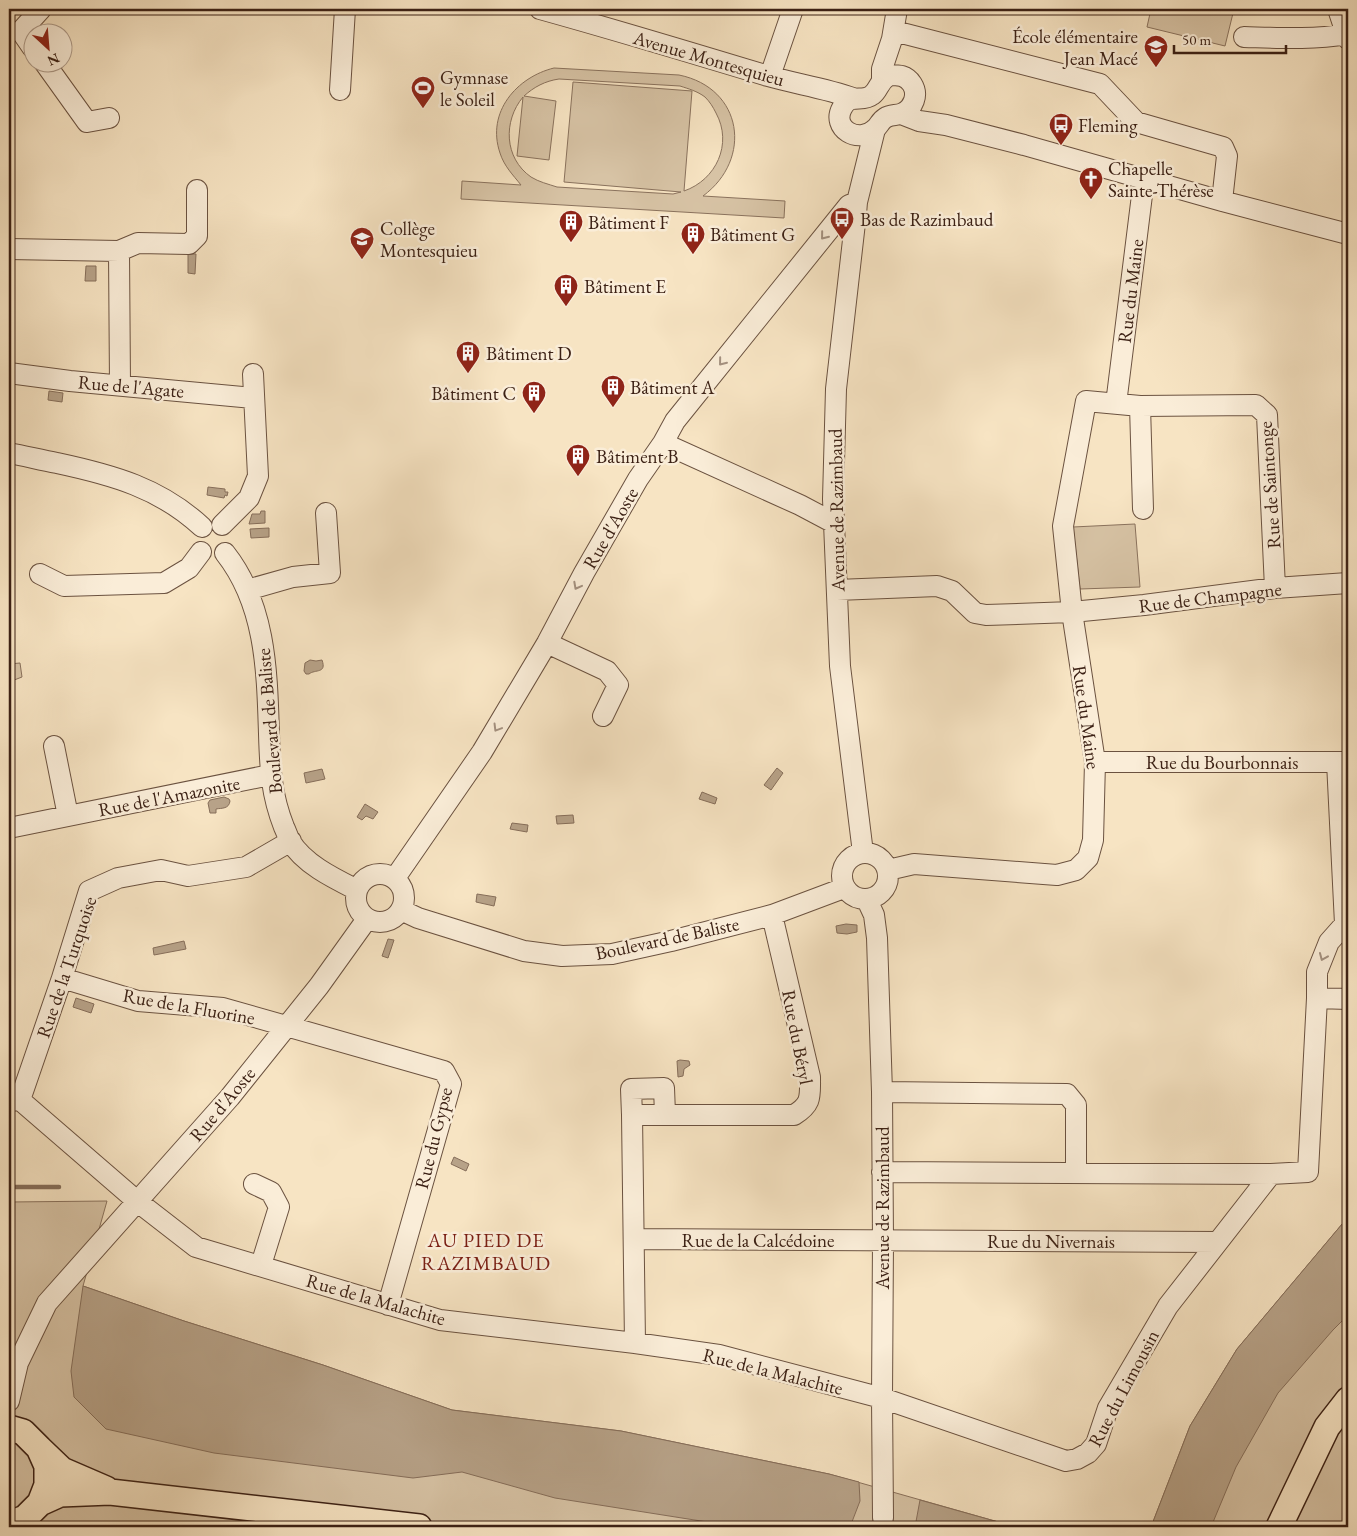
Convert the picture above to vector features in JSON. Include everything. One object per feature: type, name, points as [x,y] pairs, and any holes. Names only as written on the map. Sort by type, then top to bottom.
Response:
[{"type":"main road","points":[[1283,1521],[1327,1427],[1348,1400]]},
{"type":"main road","points":[[9,1428],[23,1432],[62,1470],[110,1492]]},
{"type":"main road","points":[[39,1448],[47,1466],[47,1485],[40,1503]]},
{"type":"main road","points":[[9,1524],[25,1518],[40,1503],[60,1494],[110,1492],[419,1527]]},
{"type":"street","points":[[21,35],[41,9]]},
{"type":"street","points":[[340,90],[345,9]]},
{"type":"street","name":"Avenue Montesquieu","points":[[540,9],[770,76],[821,90],[837,92],[847,103]]},
{"type":"street","points":[[770,76],[793,9]]},
{"type":"street","points":[[882,80],[882,69],[893,35],[897,9]]},
{"type":"street","points":[[1244,37],[1303,39],[1348,36],[1338,9]]},
{"type":"street","points":[[893,35],[895,66],[902,76]]},
{"type":"street","points":[[893,35],[1100,84],[1136,122],[1223,147],[1227,156],[1222,201]]},
{"type":"street","points":[[51,72],[87,122],[109,118]]},
{"type":"street","points":[[946,125],[928,112],[916,96],[914,86],[908,79],[902,76],[889,76],[882,80],[873,95],[847,103],[840,120],[844,129],[856,136],[865,136],[875,129],[882,119],[892,114],[901,114],[920,121],[946,125],[1024,145],[1222,201],[1348,234]]},
{"type":"street","points":[[901,114],[911,107],[916,96]]},
{"type":"street","name":"Avenue de Razimbaud","points":[[863,853],[840,666],[833,499],[836,389],[857,202],[875,129]]},
{"type":"street","points":[[856,136],[866,168]]},
{"type":"street","name":"Rue du Maine","points":[[1116,404],[1144,179]]},
{"type":"street","points":[[9,250],[119,251],[138,243],[188,244],[197,236],[197,190]]},
{"type":"street","name":"Rue d'Aoste","points":[[395,878],[482,752],[547,643],[584,573],[638,480],[663,443],[675,421],[849,205],[857,202]]},
{"type":"street","points":[[119,251],[120,384]]},
{"type":"street","name":"Rue de l'Agate","points":[[9,374],[253,398]]},
{"type":"street","points":[[222,526],[249,498],[258,476],[252,374]]},
{"type":"street","name":"Rue du Maine","points":[[888,870],[914,864],[1057,875],[1076,870],[1088,858],[1093,840],[1095,762],[1072,612],[1063,526],[1086,401]]},
{"type":"street","name":"Rue de Saintonge","points":[[1086,401],[1140,406],[1256,405],[1267,415],[1274,588]]},
{"type":"street","points":[[1140,406],[1143,509]]},
{"type":"street","points":[[663,443],[800,505],[834,523]]},
{"type":"street","points":[[9,453],[95,471],[144,488],[186,512],[202,527]]},
{"type":"street","points":[[800,505],[833,499]]},
{"type":"street","points":[[247,590],[293,577],[330,573],[326,513]]},
{"type":"street","points":[[215,523],[222,526],[230,535],[230,542],[224,553],[212,557],[200,552],[196,539],[202,527],[215,523]]},
{"type":"street","points":[[40,574],[64,586],[164,583],[190,568],[200,552]]},
{"type":"street","name":"Boulevard de Baliste","points":[[224,553],[247,590],[259,626],[265,655],[270,775],[278,812],[290,841],[308,860],[320,870],[357,890]]},
{"type":"street","name":"Rue de Champagne","points":[[837,590],[937,586],[952,591],[976,613],[986,615],[1072,612],[1144,605],[1274,588],[1348,583]]},
{"type":"street","points":[[547,643],[607,671],[618,685],[603,716]]},
{"type":"street","points":[[54,746],[68,816]]},
{"type":"street","name":"Rue du Bourbonnais","points":[[1095,762],[1342,762]]},
{"type":"street","points":[[882,1172],[1271,1174],[1308,1172],[1317,972],[1329,942],[1347,928],[1342,762]]},
{"type":"street","name":"Rue de l'Amazonite","points":[[9,828],[270,775]]},
{"type":"street","name":"Rue de la Turquoise","points":[[14,1100],[62,978],[89,891],[118,878],[161,870],[188,876],[246,866],[290,841]]},
{"type":"street","points":[[863,853],[876,855],[888,870],[886,886],[882,893],[875,897],[867,900],[854,897],[844,888],[842,873],[844,866],[855,855],[863,853]]},
{"type":"street","points":[[373,874],[388,875],[395,878],[400,883],[404,896],[401,910],[390,920],[374,922],[367,919],[356,906],[357,890],[366,878],[373,874]]},
{"type":"street","name":"Boulevard de Baliste","points":[[401,910],[418,918],[524,951],[562,956],[612,954],[772,915],[844,888]]},
{"type":"street","name":"Avenue de Razimbaud","points":[[867,900],[874,915],[877,938],[882,1092],[883,1518]]},
{"type":"street","name":"Rue du Béryl","points":[[635,1343],[632,1115],[794,1115],[804,1108],[809,1101],[810,1077],[772,915]]},
{"type":"street","name":"Rue d'Aoste","points":[[9,1400],[18,1363],[47,1303],[230,1097],[319,986],[367,919]]},
{"type":"street","name":"Rue de la Fluorine","points":[[62,978],[138,1001],[223,1008],[287,1026]]},
{"type":"street","points":[[1317,998],[1348,999]]},
{"type":"street","name":"Rue du Gypse","points":[[287,1026],[444,1071],[451,1084],[388,1305]]},
{"type":"street","points":[[882,1092],[1067,1094],[1076,1104],[1076,1172]]},
{"type":"street","name":"Rue de la Malachite","points":[[14,1100],[196,1247],[440,1320],[719,1355],[882,1398]]},
{"type":"street","name":"Rue du Limousin","points":[[882,1398],[1066,1460],[1077,1459],[1088,1453],[1096,1444],[1108,1408],[1168,1306],[1271,1174]]},
{"type":"street","points":[[254,1184],[270,1192],[278,1207],[261,1265]]},
{"type":"street","name":"Rue de la Calcédoine","points":[[634,1239],[883,1241]]},
{"type":"street","name":"Rue du Nivernais","points":[[883,1241],[1218,1242]]},
{"type":"shaded area","points":[[1151,9],[1234,9],[1225,46],[1147,27]]},
{"type":"shaded area","points":[[554,68],[679,75],[700,82],[717,94],[728,109],[734,127],[734,145],[729,163],[719,181],[703,196],[785,201],[784,218],[461,199],[462,181],[521,185],[509,170],[500,153],[497,124],[501,110],[508,98],[528,79]],"holes":[[[559,79],[680,86],[693,90],[705,97],[715,111],[721,125],[723,137],[722,148],[713,170],[705,179],[684,191],[692,91],[573,82],[564,182],[681,192],[673,194],[557,187],[531,177],[522,169],[511,150],[509,139],[512,117],[523,97],[517,156],[549,160],[556,101],[524,96],[544,83]]]},
{"type":"shaded area","points":[[188,254],[196,254],[195,274],[188,273]]},
{"type":"shaded area","points":[[86,266],[96,266],[96,281],[85,281]]},
{"type":"shaded area","points":[[49,391],[63,393],[62,402],[48,400]]},
{"type":"shaded area","points":[[208,487],[225,489],[225,492],[228,492],[227,496],[225,495],[224,498],[207,495]]},
{"type":"shaded area","points":[[261,511],[265,511],[265,523],[249,524],[252,514],[260,514]]},
{"type":"shaded area","points":[[1135,524],[1140,587],[1080,589],[1073,527]]},
{"type":"shaded area","points":[[269,528],[269,537],[251,538],[250,529]]},
{"type":"shaded area","points":[[310,660],[322,660],[322,669],[306,674],[304,671],[305,663]]},
{"type":"shaded area","points":[[20,663],[22,677],[9,682],[9,664]]},
{"type":"shaded area","points":[[777,768],[783,773],[771,790],[764,785]]},
{"type":"shaded area","points":[[322,769],[325,779],[306,783],[304,773]]},
{"type":"shaded area","points":[[702,792],[717,798],[715,804],[699,799]]},
{"type":"shaded area","points":[[224,797],[230,801],[228,805],[225,808],[216,809],[216,813],[210,813],[208,803],[210,800]]},
{"type":"shaded area","points":[[365,804],[378,812],[373,819],[366,816],[362,820],[357,817]]},
{"type":"shaded area","points":[[573,815],[574,823],[557,824],[556,816]]},
{"type":"shaded area","points":[[512,823],[528,825],[527,832],[510,829]]},
{"type":"shaded area","points":[[477,894],[496,897],[494,906],[476,902]]},
{"type":"shaded area","points":[[846,924],[857,925],[857,932],[837,933],[836,926]]},
{"type":"shaded area","points":[[388,939],[394,940],[388,958],[382,956]]},
{"type":"shaded area","points":[[184,941],[186,949],[154,955],[153,948]]},
{"type":"shaded area","points":[[76,998],[94,1004],[91,1013],[73,1007]]},
{"type":"shaded area","points":[[677,1061],[689,1061],[690,1065],[684,1069],[683,1076],[678,1077]]},
{"type":"shaded area","points":[[454,1157],[469,1164],[466,1171],[451,1164]]},
{"type":"shaded area","points":[[107,1201],[83,1286],[184,1321],[323,1365],[452,1410],[621,1431],[829,1474],[1016,1527],[9,1527],[9,1202]]},
{"type":"shaded area","points":[[1348,1217],[1348,1527],[1151,1527],[1190,1426],[1237,1349]]},
{"type":"shaded area","points":[[1348,1217],[1348,1315],[1278,1393],[1236,1467],[1211,1527],[1151,1527],[1190,1426],[1237,1349]]},
{"type":"shaded area","points":[[83,1286],[184,1321],[323,1365],[452,1410],[621,1431],[829,1474],[859,1482],[860,1501],[850,1527],[739,1527],[555,1498],[462,1472],[413,1478],[214,1453],[106,1429],[74,1397],[71,1371]]},
{"type":"shaded area","points":[[920,1500],[1016,1527],[915,1527]]},
{"type":"waterway","points":[[9,1187],[59,1187]]},
{"type":"place","name":"École élémentaire Jean Macé","points":[[1156,68]]},
{"type":"place","name":"Gymnase le Soleil","points":[[423,109]]},
{"type":"place","name":"Fleming","points":[[1061,146]]},
{"type":"place","name":"Chapelle Sainte-Thérèse","points":[[1091,200]]},
{"type":"place","name":"Bas de Razimbaud","points":[[842,240]]},
{"type":"place","name":"Bâtiment F","points":[[571,243]]},
{"type":"place","name":"Bâtiment G","points":[[693,255]]},
{"type":"place","name":"Collège Montesquieu","points":[[362,260]]},
{"type":"place","name":"Bâtiment E","points":[[566,307]]},
{"type":"place","name":"Bâtiment D","points":[[468,374]]},
{"type":"place","name":"Bâtiment A","points":[[613,408]]},
{"type":"place","name":"Bâtiment C","points":[[534,414]]},
{"type":"place","name":"Bâtiment B","points":[[578,477]]},
{"type":"district","name":"AU PIED DE RAZIMBAUD","points":[[486,1252]]}]
